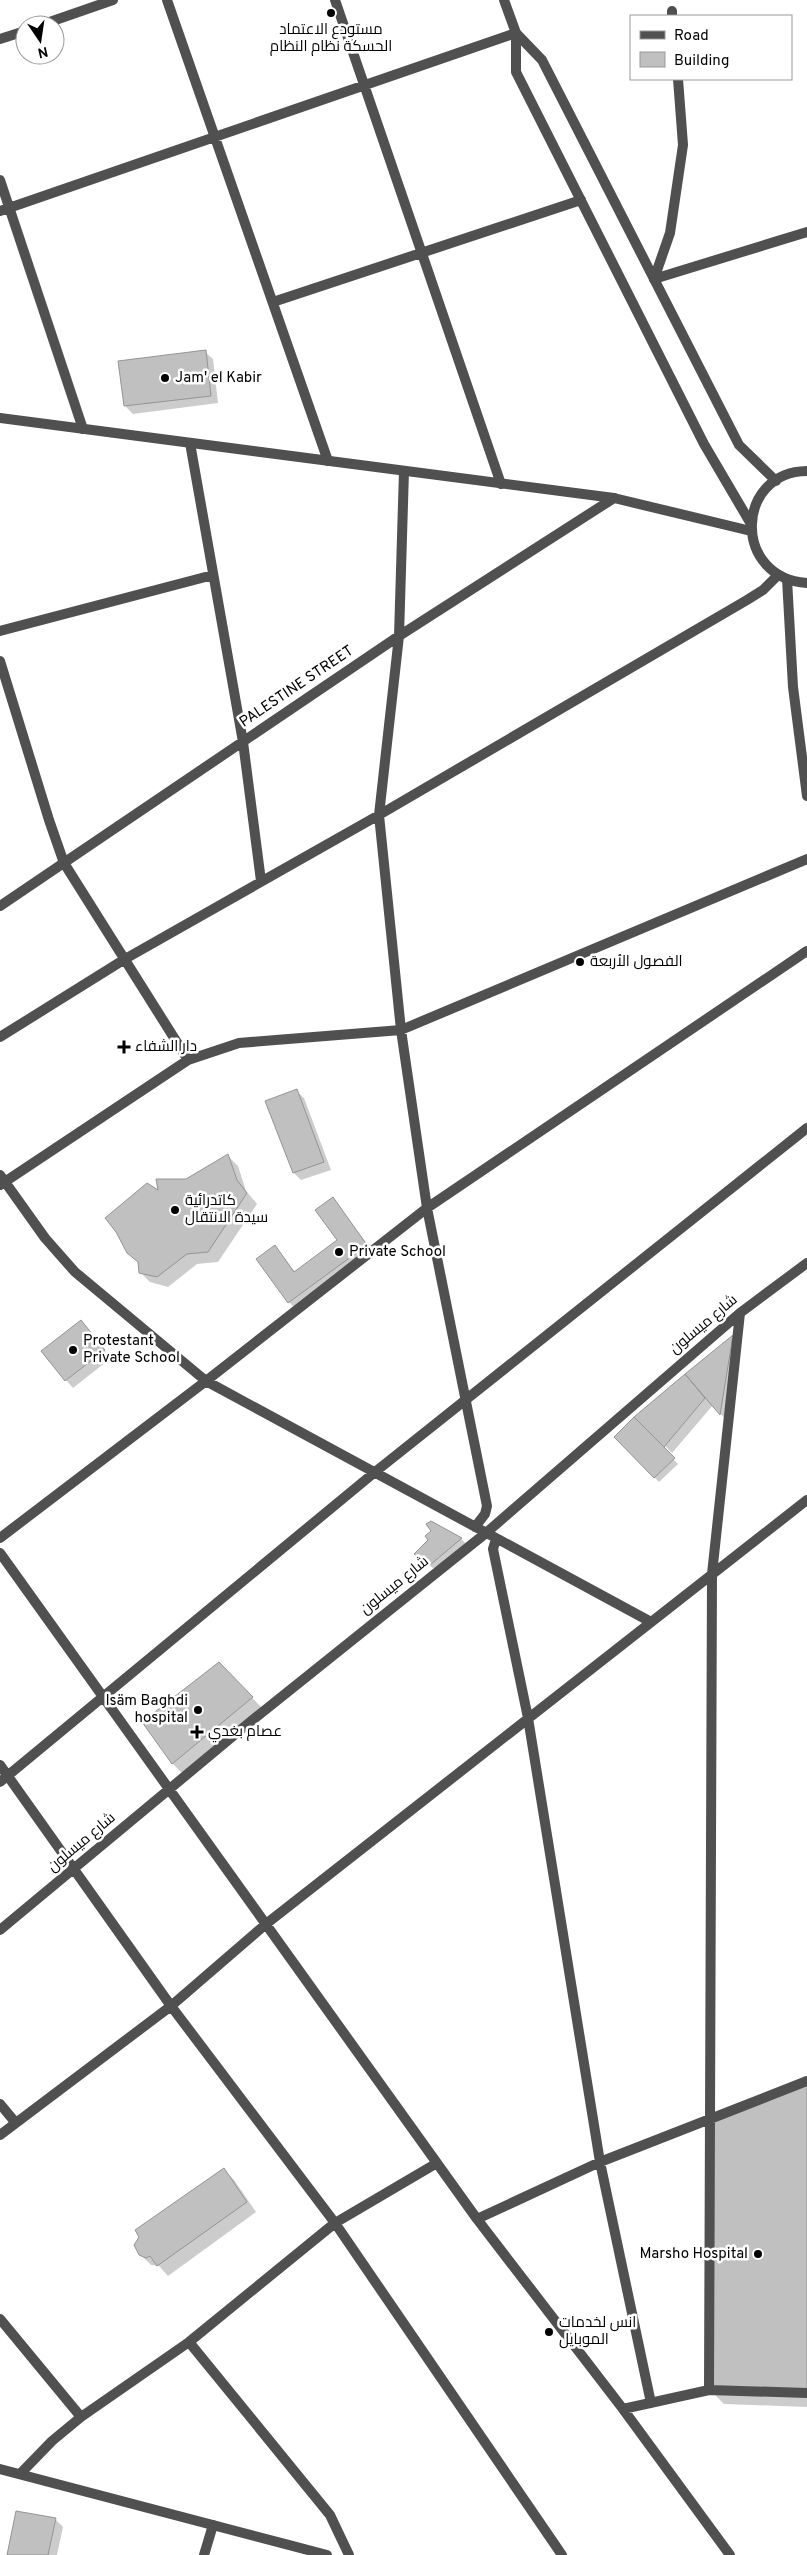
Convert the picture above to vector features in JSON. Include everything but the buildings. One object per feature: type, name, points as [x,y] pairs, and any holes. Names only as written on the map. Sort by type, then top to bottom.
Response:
[{"type":"street","points":[[65,17],[113,0]]},
{"type":"street","points":[[168,0],[328,461]]},
{"type":"street","points":[[335,0],[501,484]]},
{"type":"street","points":[[504,0],[516,33],[516,72],[704,444],[751,528],[754,546],[761,559],[782,577],[807,583]]},
{"type":"street","points":[[5,209],[516,33]]},
{"type":"street","points":[[516,33],[542,60],[739,445],[776,481]]},
{"type":"street","points":[[0,39],[15,34]]},
{"type":"street","points":[[654,278],[670,233],[683,145],[678,80]]},
{"type":"street","points":[[0,180],[5,209],[83,429]]},
{"type":"street","points":[[273,302],[581,200]]},
{"type":"street","points":[[654,278],[807,232]]},
{"type":"street","points":[[0,418],[614,498],[751,528]]},
{"type":"street","points":[[190,443],[243,742],[261,881]]},
{"type":"street","points":[[404,471],[399,636],[379,815],[401,1030],[427,1208],[487,1506],[486,1514],[475,1527]]},
{"type":"street","points":[[751,528],[759,500],[776,481],[792,473],[807,472]]},
{"type":"street","name":"PALESTINE STREET","points":[[0,906],[399,636],[614,498]]},
{"type":"street","points":[[0,631],[213,574]]},
{"type":"street","points":[[782,577],[793,687],[807,796]]},
{"type":"street","points":[[0,1037],[125,959],[379,815],[747,600],[782,577]]},
{"type":"street","points":[[0,661],[64,863],[188,1060]]},
{"type":"street","points":[[651,1622],[206,1381],[75,1272],[45,1238],[2,1181],[188,1060],[239,1044],[401,1030],[807,859]]},
{"type":"street","points":[[0,1538],[206,1381],[427,1208],[807,951]]},
{"type":"street","points":[[4,1779],[102,1696],[376,1472],[807,1128]]},
{"type":"street","name":"شارع ميسلون","points":[[0,1930],[169,1789],[486,1534],[740,1313],[807,1263]]},
{"type":"street","points":[[709,2390],[712,1574],[740,1313]]},
{"type":"street","points":[[0,2135],[171,2006],[266,1924],[807,1500]]},
{"type":"street","points":[[496,1539],[493,1549],[528,1718],[600,2162],[651,2403]]},
{"type":"street","points":[[0,1553],[477,2219],[623,2409],[730,2555]]},
{"type":"street","points":[[0,1766],[4,1779],[74,1868],[171,2006],[334,2223],[562,2555]]},
{"type":"street","points":[[477,2219],[600,2162],[807,2080]]},
{"type":"street","points":[[0,2104],[15,2122]]},
{"type":"street","points":[[20,2474],[52,2441],[81,2417],[189,2342],[334,2223],[437,2163]]},
{"type":"street","points":[[0,2319],[81,2417]]},
{"type":"street","points":[[189,2342],[330,2515],[349,2555]]},
{"type":"street","points":[[623,2409],[709,2390],[807,2393]]},
{"type":"street","points":[[0,2469],[327,2555]]},
{"type":"street","points":[[204,2555],[213,2525]]},
{"type":"place","name":"مستودع الاعتماد الحسكة نظام النظام","points":[[331,13]]},
{"type":"place","name":"Jam' el Kabir","points":[[165,378]]},
{"type":"place","name":"الفصول الأربعة","points":[[580,962]]},
{"type":"place","name":"دار الشفاء","points":[[124,1047]]},
{"type":"place","name":"كاتدرائية سيدة الانتقال","points":[[175,1210]]},
{"type":"place","name":"Private School","points":[[339,1252]]},
{"type":"place","name":"Protestant Private School","points":[[73,1350]]},
{"type":"place","name":"Isäm Baghdi hospital","points":[[198,1710]]},
{"type":"place","name":"عصام بغدي","points":[[197,1732]]},
{"type":"place","name":"Marsho Hospital","points":[[758,2254]]},
{"type":"place","name":"انس لخدمات الموبايل","points":[[549,2332]]}]
